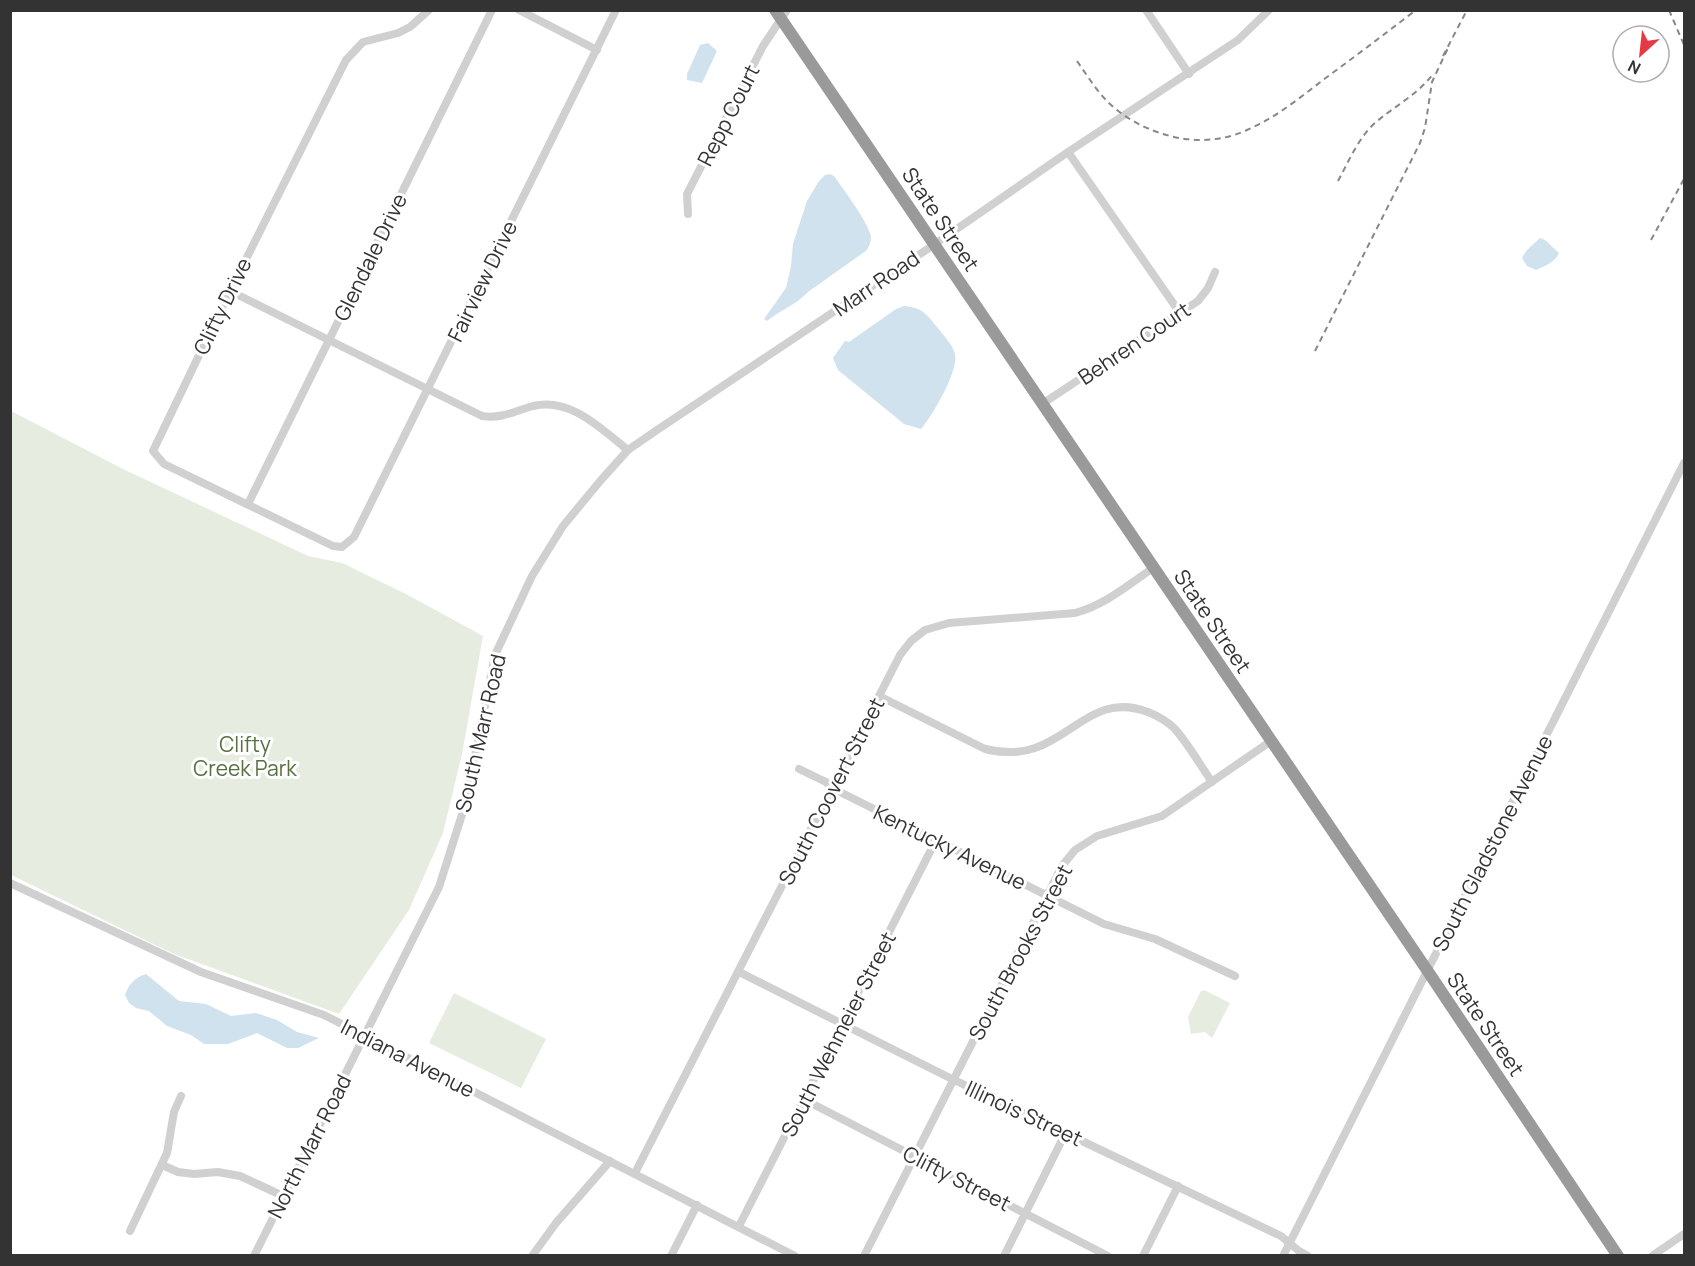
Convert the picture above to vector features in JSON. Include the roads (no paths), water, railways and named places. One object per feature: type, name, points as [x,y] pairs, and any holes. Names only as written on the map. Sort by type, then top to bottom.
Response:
[{"type":"highway","name":"State Street","points":[[781,14],[1042,404],[1427,970],[1617,1256]]},
{"type":"street","name":"Clifty Drive","points":[[342,547],[333,546],[164,464],[153,451],[346,60],[363,42],[398,33],[410,27],[429,10]]},
{"type":"street","name":"Glendale Drive","points":[[248,504],[492,10]]},
{"type":"street","points":[[519,10],[597,50]]},
{"type":"street","name":"Fairview Drive","points":[[342,547],[354,537],[616,10]]},
{"type":"street","points":[[1146,10],[1189,74]]},
{"type":"street","name":"Marr Road","points":[[628,450],[1068,152],[1189,74],[1238,40],[1269,10]]},
{"type":"street","name":"Repp Court","points":[[688,214],[687,194],[781,14]]},
{"type":"street","points":[[1068,152],[1180,313]]},
{"type":"street","name":"Behren Court","points":[[1042,404],[1198,301],[1208,288],[1215,272]]},
{"type":"street","points":[[230,291],[474,413],[493,417],[505,416],[534,406],[550,405],[567,408],[582,415],[628,450]]},
{"type":"street","name":"South Marr Road","points":[[365,1036],[439,886],[466,802],[495,655],[532,576],[563,526],[628,450]]},
{"type":"street","name":"South Gladstone Avenue","points":[[1283,1256],[1684,463]]},
{"type":"street","name":"South Coovert Street","points":[[635,1173],[900,655],[911,641],[925,630],[949,622],[1081,612],[1103,603],[1153,568]]},
{"type":"street","points":[[879,696],[985,749],[1000,753],[1036,748],[1106,709],[1120,707],[1140,709],[1158,716],[1174,728],[1212,782]]},
{"type":"street","name":"South Brooks Street","points":[[864,1256],[1062,866],[1075,850],[1097,836],[1162,816],[1271,741]]},
{"type":"street","name":"Kentucky Avenue","points":[[799,769],[826,782],[832,788],[1104,924],[1155,939],[1235,976]]},
{"type":"street","name":"South Wehmeier Street","points":[[739,1227],[936,840]]},
{"type":"street","name":"Indiana Avenue","points":[[10,883],[170,959],[324,1015],[795,1256]]},
{"type":"street","name":"Illinois Street","points":[[739,972],[954,1079],[1281,1236],[1308,1256]]},
{"type":"street","name":"North Marr Road","points":[[254,1256],[365,1036]]},
{"type":"street","points":[[130,1231],[167,1153],[174,1113],[182,1096]]},
{"type":"street","name":"Clifty Street","points":[[805,1100],[1108,1256]]},
{"type":"street","points":[[1004,1256],[1066,1132]]},
{"type":"street","points":[[532,1256],[556,1223],[610,1161]]},
{"type":"street","points":[[162,1165],[178,1172],[194,1174],[218,1172],[240,1176],[283,1196]]},
{"type":"street","points":[[1143,1256],[1178,1186]]},
{"type":"street","points":[[671,1256],[697,1205]]},
{"type":"street","points":[[1652,1256],[1684,1234]]},
{"type":"water","points":[[708,43],[717,51],[702,83],[687,80],[687,74],[700,45]]},
{"type":"water","points":[[825,175],[834,176],[866,223],[871,237],[867,250],[767,321],[764,319],[786,288],[793,244],[807,201],[819,181]]},
{"type":"water","points":[[1540,238],[1559,253],[1552,262],[1536,270],[1527,266],[1522,258]]},
{"type":"water","points":[[904,306],[915,308],[927,315],[948,340],[955,354],[949,382],[938,404],[921,429],[904,424],[838,370],[833,358],[845,341],[849,342],[896,309]]},
{"type":"water","points":[[146,974],[179,1001],[206,1004],[231,1016],[256,1013],[277,1020],[297,1032],[319,1038],[298,1048],[287,1048],[257,1033],[228,1044],[204,1044],[191,1035],[167,1026],[149,1011],[136,1008],[129,1003],[125,995],[128,988],[132,982]]},
{"type":"railway","points":[[1077,61],[1105,99],[1131,120],[1146,128],[1179,138],[1214,139],[1247,130],[1279,113],[1416,10]]},
{"type":"railway","points":[[1443,56],[1467,10]]},
{"type":"railway","points":[[1669,10],[1684,45]]},
{"type":"railway","points":[[1315,351],[1420,143],[1425,128],[1432,82],[1448,48]]},
{"type":"railway","points":[[1338,181],[1354,150],[1370,128],[1413,94],[1433,74]]},
{"type":"railway","points":[[1651,240],[1684,179]]},
{"type":"park label","name":"Clifty Creek Park","points":[[245,756]]}]
